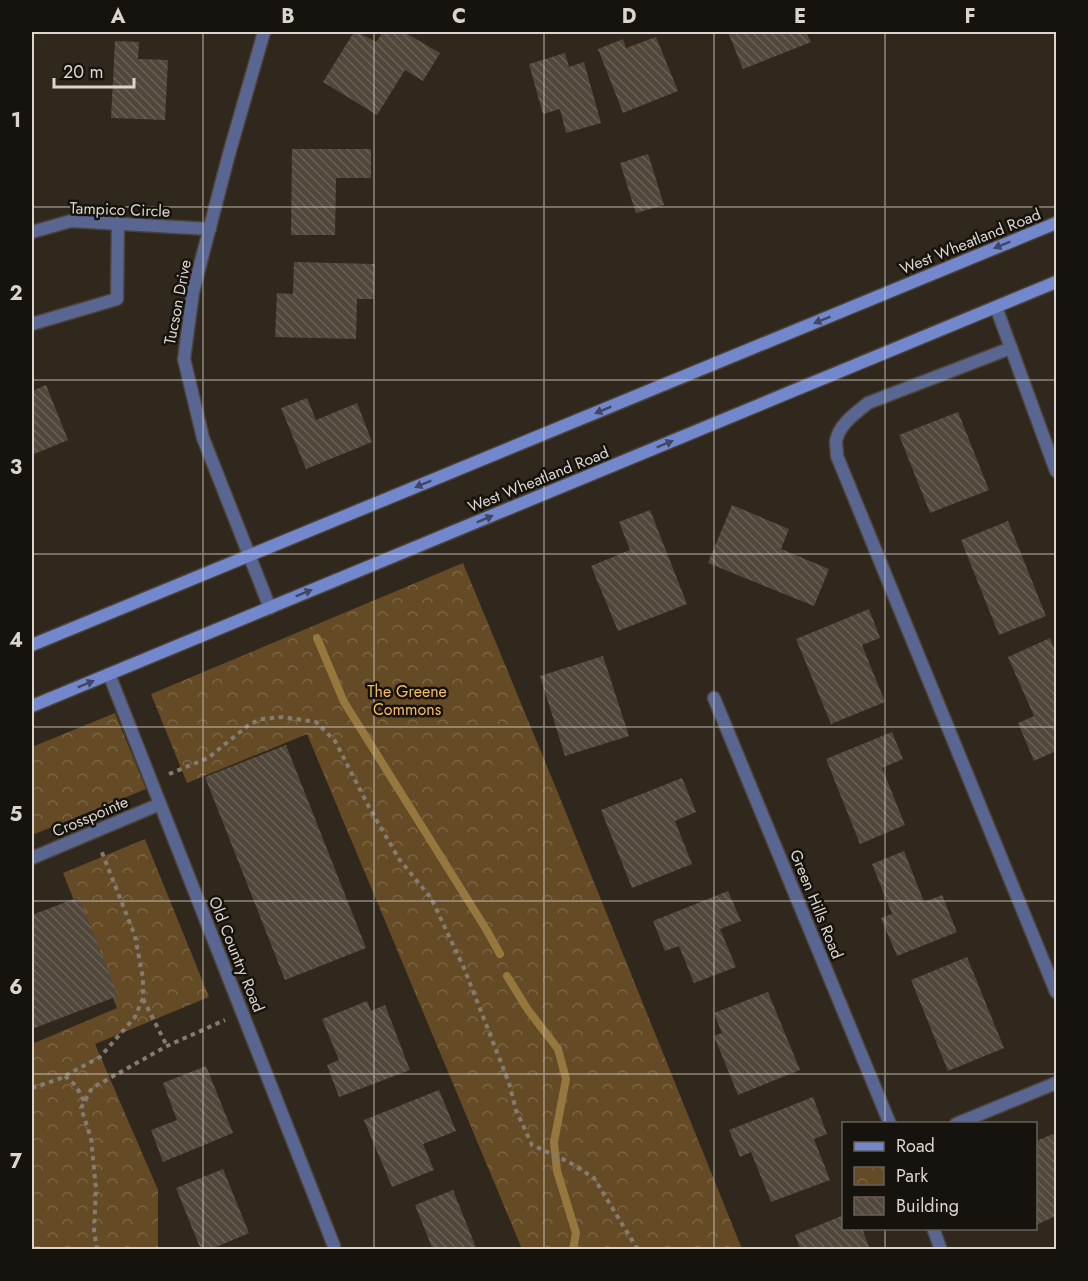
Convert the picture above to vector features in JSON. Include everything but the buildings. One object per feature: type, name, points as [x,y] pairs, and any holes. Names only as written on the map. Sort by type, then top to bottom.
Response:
[{"type":"main road","name":"West Wheatland Road","points":[[32,645],[1056,223]]},
{"type":"main road","name":"West Wheatland Road","points":[[32,706],[1056,282]]},
{"type":"street","name":"Tucson Drive","points":[[264,32],[193,292],[184,359],[203,438],[270,608]]},
{"type":"street","name":"Tampico Circle","points":[[32,232],[71,220],[210,229]]},
{"type":"street","points":[[32,324],[117,299],[118,223]]},
{"type":"street","points":[[996,307],[1056,471]]},
{"type":"street","points":[[1011,348],[868,403],[842,426],[836,440],[837,456],[1056,992]]},
{"type":"street","name":"Old Country Road","points":[[109,674],[334,1245]]},
{"type":"street","name":"Green Hills Road","points":[[714,698],[889,1122]]},
{"type":"street","name":"Crosspointe","points":[[32,858],[160,804]]},
{"type":"street","points":[[961,1122],[1056,1083]]},
{"type":"street","points":[[934,1230],[941,1250]]},
{"type":"path","points":[[152,782],[208,758],[250,724],[262,719],[283,717],[316,722],[335,741],[399,859],[431,898],[465,968],[509,1083],[516,1110],[532,1145],[569,1162],[594,1178],[638,1250]]},
{"type":"path","points":[[32,1089],[65,1076],[100,1057],[135,1017],[143,998],[143,978],[135,936],[94,832]]},
{"type":"path","points":[[143,998],[167,1046]]},
{"type":"path","points":[[97,1250],[94,1230],[96,1189],[91,1138],[81,1108],[92,1088],[167,1046],[242,1012]]},
{"type":"path","points":[[65,1076],[76,1086],[85,1101]]},
{"type":"green space","name":"The Greene Commons","points":[[463,563],[742,1249],[522,1249],[307,734],[187,783],[151,694]]},
{"type":"green space","points":[[115,713],[146,789],[32,835],[32,747]]},
{"type":"green space","points":[[145,839],[209,997],[95,1044],[158,1190],[158,1249],[32,1249],[32,1044],[117,1008],[63,873]]},
{"type":"waterway","points":[[317,638],[344,702],[500,954]]},
{"type":"waterway","points":[[507,976],[528,1010],[558,1049],[566,1079],[554,1142],[557,1171],[576,1233],[573,1250]]}]
